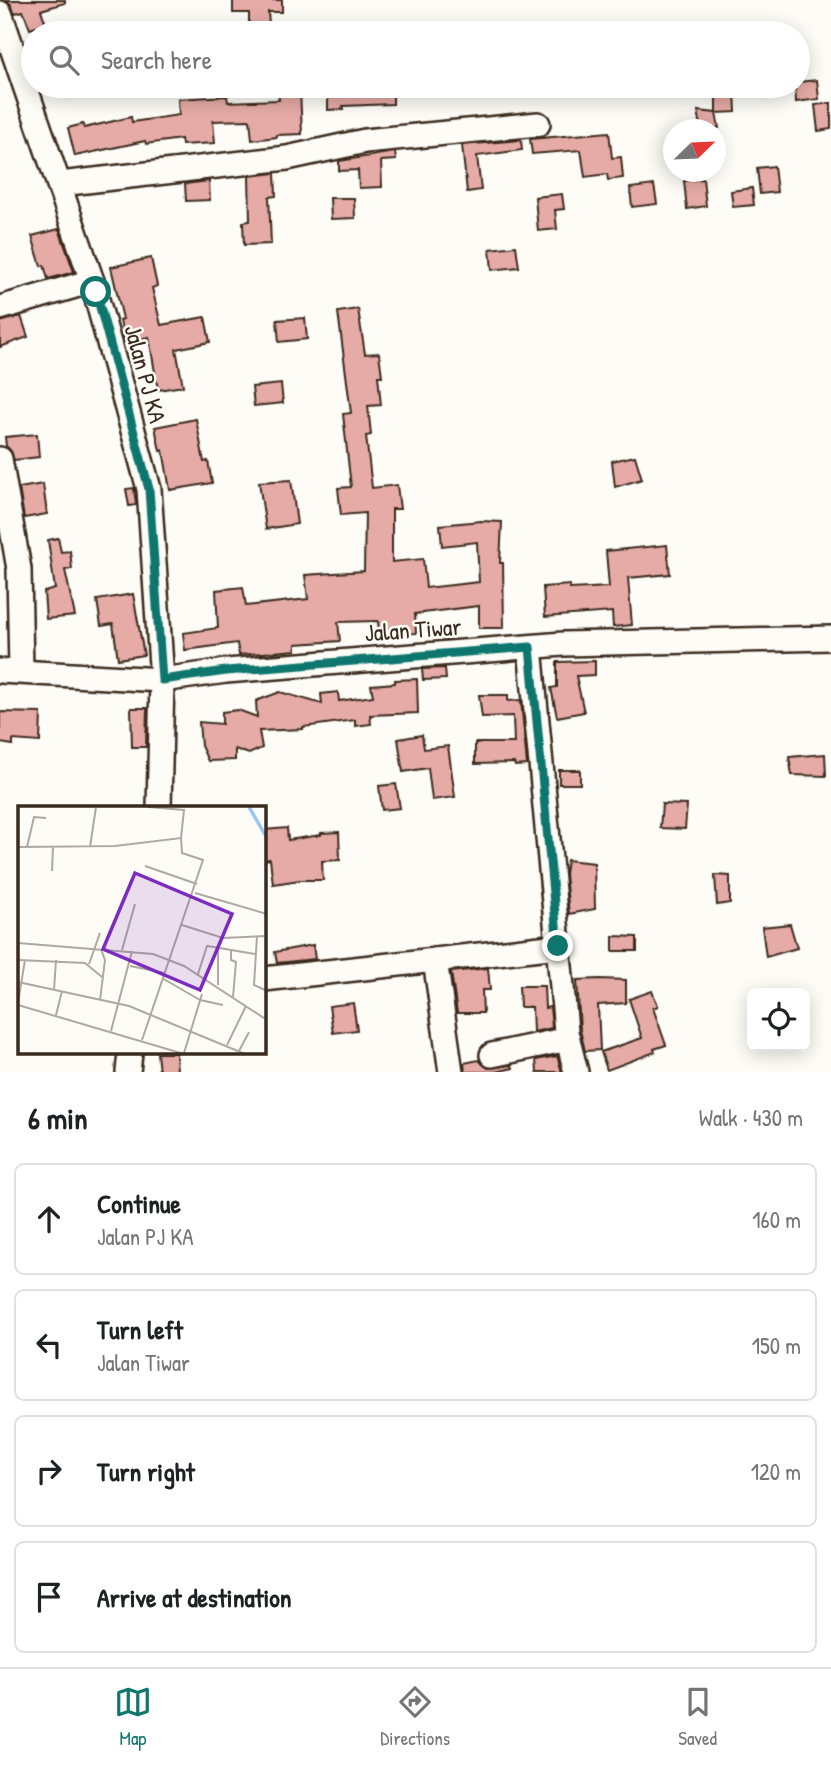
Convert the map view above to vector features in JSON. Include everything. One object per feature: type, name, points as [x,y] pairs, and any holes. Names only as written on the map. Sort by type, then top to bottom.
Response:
[{"type":"street","name":"Jalan PJ KA","points":[[0,13],[21,73]]},
{"type":"street","name":"Jalan PJ KA","points":[[30,98],[92,281],[149,489],[162,680],[159,806]]},
{"type":"street","points":[[60,184],[287,158],[365,141],[538,124]]},
{"type":"street","points":[[0,308],[92,281]]},
{"type":"street","points":[[0,460],[19,569],[10,671]]},
{"type":"street","name":"Jalan Tiwar","points":[[10,671],[162,680],[226,671],[530,647],[831,638]]},
{"type":"street","points":[[530,647],[568,1039],[576,1072]]},
{"type":"street","points":[[266,979],[558,946]]},
{"type":"street","points":[[435,960],[451,1072]]},
{"type":"street","points":[[492,1055],[568,1039]]},
{"type":"street","points":[[128,1072],[130,1054]]},
{"type":"building","points":[[4,0],[65,0],[65,3],[41,10],[45,21],[27,21],[23,11],[15,13],[10,3]]},
{"type":"building","points":[[233,0],[282,0],[282,12],[268,12],[269,21],[249,21],[249,13],[233,13]]},
{"type":"building","points":[[817,80],[819,99],[796,102],[796,98],[810,98],[810,81]]},
{"type":"building","points":[[227,98],[228,102],[300,98],[302,134],[252,140],[250,120],[213,121],[215,143],[182,145],[181,139],[146,144],[145,141],[75,156],[68,128],[83,124],[84,128],[131,117],[132,122],[179,115],[178,99]]},
{"type":"building","points":[[328,98],[393,98],[393,104],[343,106],[344,109],[328,110]]},
{"type":"building","points":[[716,98],[735,98],[736,112],[716,113]]},
{"type":"building","points":[[831,103],[831,129],[818,131],[815,105]]},
{"type":"building","points":[[698,111],[716,113],[717,119],[700,119]]},
{"type":"building","points":[[609,132],[612,158],[621,157],[623,178],[608,180],[607,174],[585,177],[581,150],[532,154],[530,139]]},
{"type":"building","points":[[521,140],[522,150],[477,156],[481,190],[467,192],[462,145]]},
{"type":"building","points":[[395,152],[396,160],[381,161],[382,187],[359,188],[358,170],[339,171],[339,161]]},
{"type":"building","points":[[774,166],[777,192],[760,194],[757,168]]},
{"type":"building","points":[[275,173],[276,196],[269,197],[271,244],[244,245],[243,222],[250,221],[249,176]]},
{"type":"building","points":[[209,181],[210,200],[186,201],[185,184]]},
{"type":"building","points":[[684,182],[703,182],[706,206],[687,209]]},
{"type":"building","points":[[654,185],[657,204],[632,207],[630,188]]},
{"type":"building","points":[[752,188],[754,205],[733,207],[731,191]]},
{"type":"building","points":[[562,194],[564,209],[555,210],[557,229],[538,231],[535,197]]},
{"type":"building","points":[[330,198],[354,198],[355,218],[331,219]]},
{"type":"building","points":[[59,229],[74,272],[48,279],[32,236]]},
{"type":"building","points":[[516,246],[519,267],[492,270],[490,249]]},
{"type":"building","points":[[151,258],[157,286],[152,288],[161,325],[205,317],[210,342],[176,349],[183,386],[158,390],[149,337],[124,342],[120,320],[123,319],[111,267]]},
{"type":"building","points":[[358,309],[365,354],[379,353],[382,376],[378,376],[381,405],[368,406],[371,435],[366,436],[372,488],[397,485],[400,509],[392,509],[392,562],[423,559],[426,588],[479,582],[477,542],[442,546],[440,525],[502,522],[500,563],[503,563],[504,628],[479,628],[479,606],[415,614],[416,633],[379,635],[378,621],[338,622],[340,641],[296,644],[296,650],[239,655],[237,643],[185,650],[183,633],[218,628],[216,590],[243,587],[246,606],[308,599],[305,575],[364,571],[365,513],[341,515],[338,488],[351,487],[343,414],[351,413],[338,312]]},
{"type":"building","points":[[21,316],[28,337],[0,347],[0,322]]},
{"type":"building","points":[[305,318],[307,339],[279,342],[277,320]]},
{"type":"building","points":[[281,384],[283,403],[254,406],[252,387]]},
{"type":"building","points":[[196,419],[204,462],[208,461],[212,483],[170,490],[163,450],[160,451],[155,427]]},
{"type":"building","points":[[37,434],[39,457],[14,460],[6,446],[5,437]]},
{"type":"building","points":[[635,456],[642,479],[615,487],[612,461]]},
{"type":"building","points":[[291,480],[297,524],[266,529],[259,482]]},
{"type":"building","points":[[43,484],[47,514],[24,518],[19,488]]},
{"type":"building","points":[[134,488],[136,505],[129,506],[126,489]]},
{"type":"building","points":[[58,538],[61,552],[70,551],[72,569],[65,570],[75,616],[46,619],[44,592],[55,589],[48,540]]},
{"type":"building","points":[[667,545],[670,574],[628,578],[632,625],[613,627],[612,612],[545,617],[543,587],[609,587],[606,551]]},
{"type":"building","points":[[133,594],[144,655],[118,659],[113,624],[101,626],[97,600]]},
{"type":"building","points":[[595,661],[595,675],[576,676],[584,712],[557,717],[551,688],[557,687],[557,662]]},
{"type":"building","points":[[445,668],[446,679],[423,680],[422,669]]},
{"type":"building","points":[[417,679],[418,713],[370,715],[371,724],[355,726],[355,720],[303,729],[259,731],[262,748],[249,754],[235,749],[235,760],[208,761],[201,746],[199,722],[222,724],[222,712],[238,710],[257,717],[256,701],[280,692],[322,704],[321,694],[338,692],[339,701],[373,696],[371,685]]},
{"type":"building","points":[[479,695],[508,695],[508,701],[521,700],[527,765],[475,764],[475,743],[514,743],[513,716],[482,717]]},
{"type":"building","points":[[131,708],[147,708],[146,747],[132,747]]},
{"type":"building","points":[[0,712],[41,713],[40,742],[13,740],[13,745],[0,743]]},
{"type":"building","points":[[422,735],[424,749],[448,746],[455,797],[432,800],[428,768],[403,772],[398,739]]},
{"type":"building","points":[[825,754],[826,776],[792,775],[789,757]]},
{"type":"building","points":[[559,770],[580,770],[580,784],[559,784]]},
{"type":"building","points":[[396,784],[400,808],[382,810],[379,786]]},
{"type":"building","points":[[662,804],[687,805],[685,829],[660,828]]},
{"type":"building","points":[[287,828],[288,840],[339,832],[340,860],[322,861],[323,880],[273,884],[270,859],[266,860],[266,830]]},
{"type":"building","points":[[567,860],[594,863],[595,909],[569,914],[565,874]]},
{"type":"building","points":[[715,875],[730,876],[730,903],[717,905]]},
{"type":"building","points":[[790,924],[797,948],[766,957],[762,927]]},
{"type":"building","points":[[613,936],[637,937],[637,951],[613,951]]},
{"type":"building","points":[[313,945],[315,959],[277,963],[275,952]]},
{"type":"building","points":[[488,968],[490,990],[482,990],[483,1013],[457,1013],[451,972]]},
{"type":"building","points":[[577,980],[626,980],[626,1003],[598,1005],[600,1050],[585,1051],[580,1030]]},
{"type":"building","points":[[519,986],[544,986],[545,1008],[550,1007],[552,1028],[533,1032],[532,1007],[520,1007]]},
{"type":"building","points":[[652,991],[658,1006],[653,1008],[666,1045],[654,1049],[655,1052],[607,1070],[601,1052],[642,1038],[629,999]]},
{"type":"building","points":[[353,1003],[357,1030],[333,1033],[329,1006]]},
{"type":"building","points":[[157,1054],[176,1054],[177,1072],[159,1072]]},
{"type":"building","points":[[557,1056],[562,1072],[537,1072],[536,1060]]},
{"type":"building","points":[[479,1060],[488,1068],[512,1065],[513,1068],[496,1072],[465,1072],[464,1063]]},
{"type":"route","points":[[96,292],[149,489],[162,680],[226,671],[530,647],[558,946]]}]
